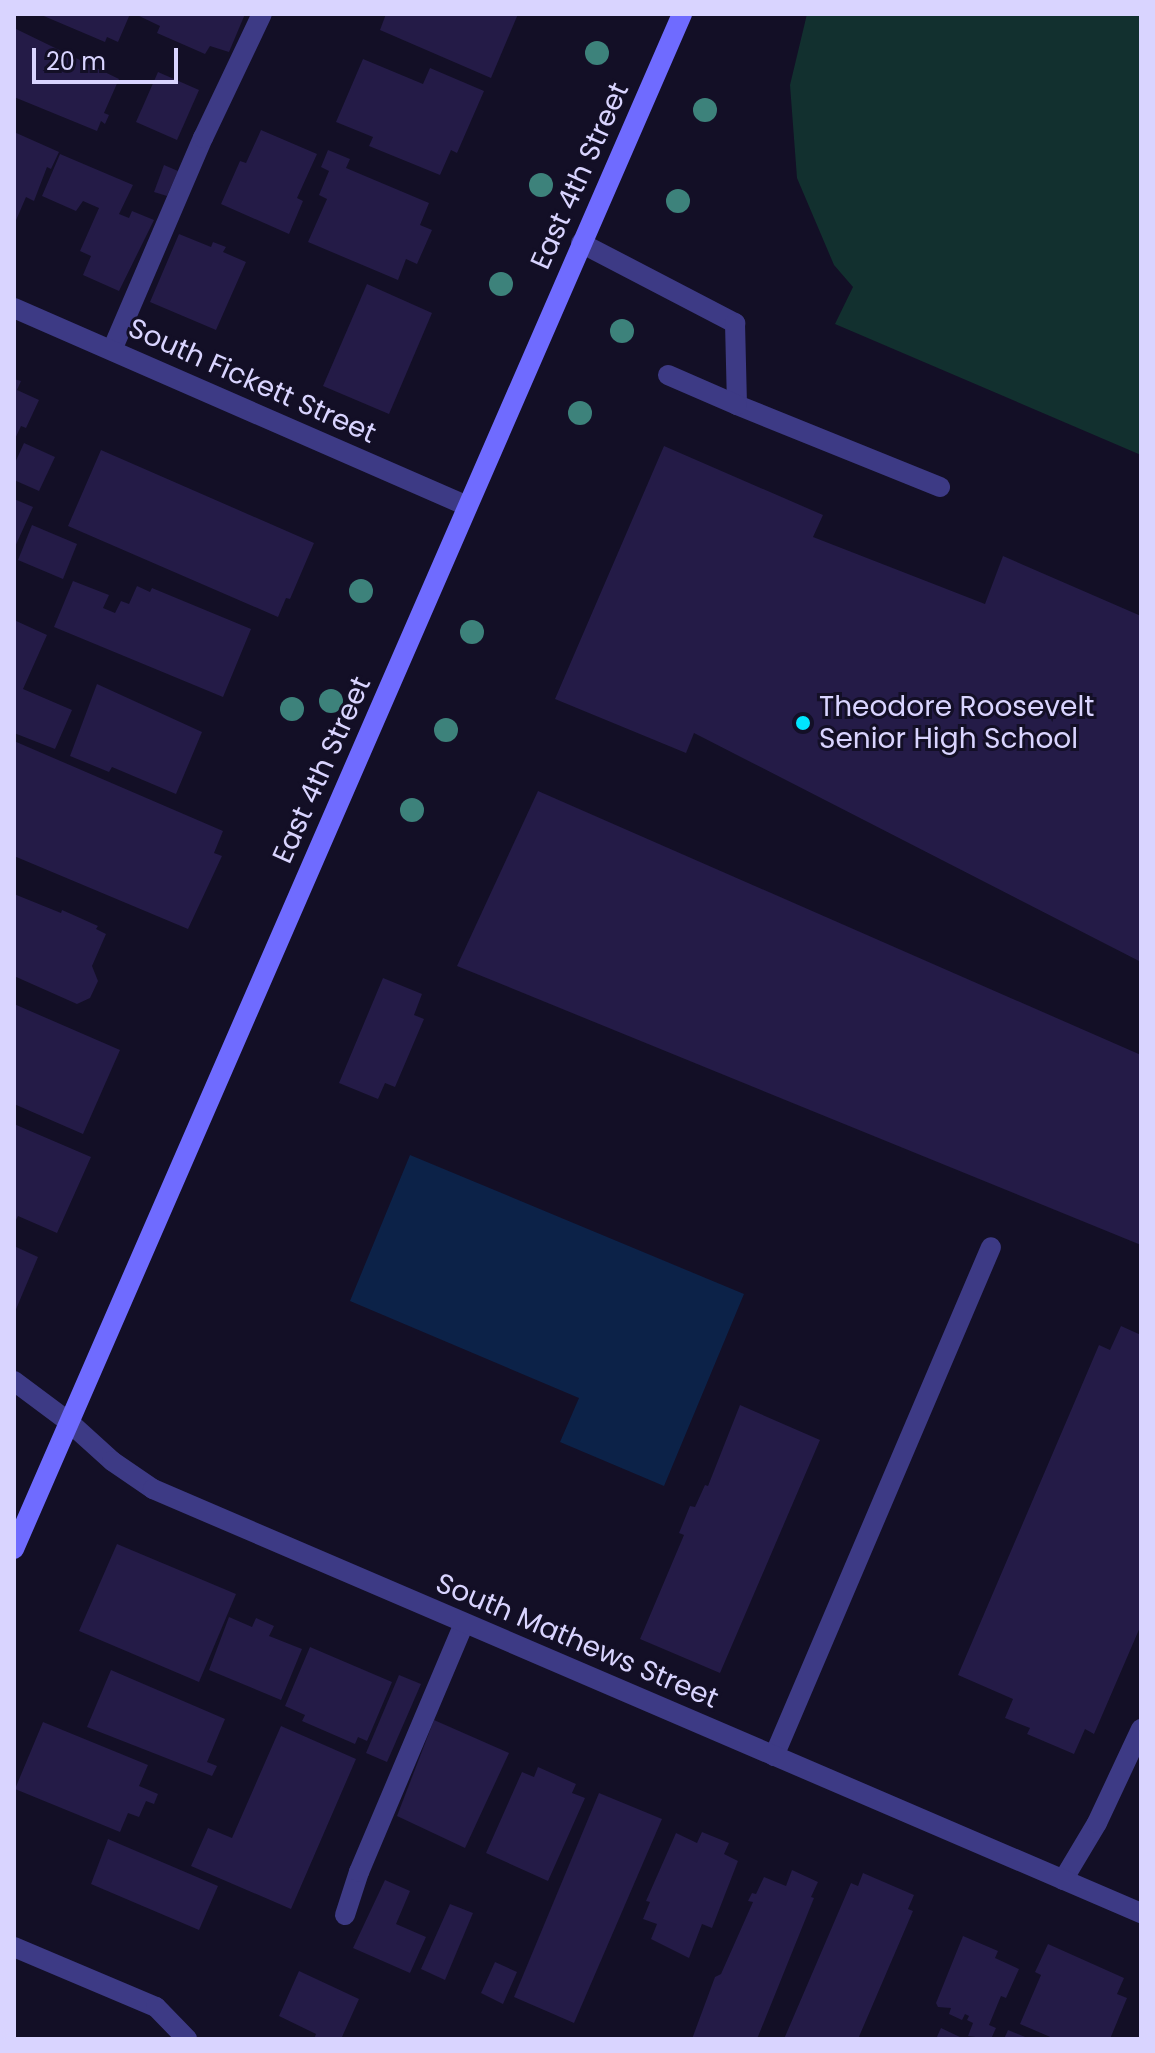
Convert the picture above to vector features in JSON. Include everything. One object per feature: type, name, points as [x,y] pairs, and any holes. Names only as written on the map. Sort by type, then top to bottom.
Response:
[{"type":"main road","name":"East 4th Street","points":[[14,1549],[682,14]]},
{"type":"street","points":[[112,350],[203,138],[262,14]]},
{"type":"street","points":[[581,243],[735,323],[737,405]]},
{"type":"street","name":"South Fickett Street","points":[[14,308],[467,506]]},
{"type":"street","points":[[668,375],[940,487]]},
{"type":"street","points":[[774,1756],[991,1247]]},
{"type":"street","name":"South Mathews Street","points":[[14,1381],[69,1422],[112,1461],[153,1489],[1141,1913]]},
{"type":"street","points":[[345,1915],[359,1872],[464,1623]]},
{"type":"street","points":[[1063,1880],[1134,1763],[1141,1729]]},
{"type":"street","points":[[14,1947],[156,2007],[187,2039]]},
{"type":"green space","points":[[807,14],[1141,14],[1141,455],[835,324],[853,287],[834,265],[797,178],[790,85]]},
{"type":"water","points":[[410,1155],[744,1294],[664,1486],[560,1442],[579,1398],[350,1301]]},
{"type":"building","points":[[39,14],[130,14],[118,42],[107,37],[105,42]]},
{"type":"building","points":[[135,14],[245,14],[229,52],[210,46],[205,54],[157,33],[160,26]]},
{"type":"building","points":[[386,14],[518,14],[491,78],[380,30]]},
{"type":"building","points":[[14,28],[119,79],[104,113],[109,115],[105,124],[101,121],[97,131],[14,97]]},
{"type":"building","points":[[363,59],[423,84],[430,68],[484,91],[457,153],[451,150],[440,175],[369,146],[373,137],[336,122]]},
{"type":"building","points":[[158,72],[199,90],[177,140],[136,122]]},
{"type":"building","points":[[261,130],[317,154],[297,198],[303,201],[289,234],[221,204],[240,161],[246,163]]},
{"type":"building","points":[[14,132],[59,152],[51,169],[47,167],[34,201],[26,197],[14,225]]},
{"type":"building","points":[[328,150],[350,159],[346,168],[429,203],[420,225],[432,230],[417,264],[406,259],[398,280],[308,242],[327,199],[319,195],[329,171],[321,167]]},
{"type":"building","points":[[60,154],[133,185],[119,214],[129,218],[132,211],[154,220],[119,291],[83,275],[91,256],[80,251],[99,208],[83,201],[76,211],[42,196]]},
{"type":"building","points":[[164,165],[178,171],[167,196],[154,192]]},
{"type":"building","points":[[179,234],[211,247],[213,242],[226,247],[223,252],[246,262],[216,330],[150,302]]},
{"type":"building","points":[[367,284],[432,313],[389,414],[323,386]]},
{"type":"building","points":[[14,379],[21,381],[17,390],[39,400],[26,428],[21,426],[14,441]]},
{"type":"building","points":[[24,443],[55,457],[39,491],[14,480],[14,465]]},
{"type":"building","points":[[664,446],[823,515],[813,537],[985,604],[1003,556],[1141,616],[1141,962],[694,733],[686,753],[555,699]]},
{"type":"building","points":[[101,450],[314,543],[290,599],[286,598],[278,617],[68,526]]},
{"type":"building","points":[[14,499],[33,507],[14,549]]},
{"type":"building","points":[[32,525],[77,544],[63,579],[18,560]]},
{"type":"building","points":[[73,581],[109,595],[103,608],[115,613],[121,601],[129,604],[137,586],[150,592],[152,588],[251,629],[223,697],[54,627]]},
{"type":"building","points":[[14,620],[47,635],[23,689],[72,710],[55,749],[14,733]]},
{"type":"building","points":[[97,684],[202,732],[176,794],[112,767],[109,772],[70,756]]},
{"type":"building","points":[[14,741],[223,831],[214,853],[222,856],[188,929],[14,856]]},
{"type":"building","points":[[538,791],[1141,1055],[1141,1245],[457,966]]},
{"type":"building","points":[[14,894],[61,913],[62,910],[98,926],[96,929],[106,934],[92,966],[98,981],[90,998],[77,1004],[14,976]]},
{"type":"building","points":[[383,978],[422,994],[414,1015],[424,1019],[395,1087],[385,1083],[378,1099],[339,1083]]},
{"type":"building","points":[[14,1004],[120,1050],[83,1134],[14,1104]]},
{"type":"building","points":[[14,1124],[91,1157],[57,1233],[18,1216],[14,1224]]},
{"type":"building","points":[[14,1246],[38,1257],[14,1314]]},
{"type":"building","points":[[1121,1326],[1141,1335],[1141,1625],[1094,1734],[1085,1729],[1074,1754],[1027,1734],[1030,1728],[1005,1718],[1013,1699],[958,1675],[1099,1345],[1110,1350]]},
{"type":"building","points":[[740,1405],[820,1440],[720,1673],[640,1639],[684,1535],[679,1533],[690,1506],[695,1507],[705,1485],[708,1486]]},
{"type":"building","points":[[117,1544],[236,1594],[199,1682],[79,1631]]},
{"type":"building","points":[[229,1617],[252,1627],[256,1618],[274,1626],[269,1636],[302,1649],[281,1700],[209,1670]]},
{"type":"building","points":[[310,1647],[392,1682],[367,1741],[358,1737],[355,1744],[302,1721],[305,1715],[285,1706]]},
{"type":"building","points":[[111,1670],[225,1719],[207,1762],[217,1766],[212,1776],[87,1727]]},
{"type":"building","points":[[399,1675],[421,1684],[387,1762],[366,1753]]},
{"type":"building","points":[[434,1720],[509,1753],[465,1848],[397,1816]]},
{"type":"building","points":[[43,1722],[148,1765],[139,1786],[158,1794],[154,1804],[146,1801],[139,1817],[128,1813],[120,1832],[15,1789]]},
{"type":"building","points":[[281,1726],[356,1759],[291,1909],[191,1866],[208,1828],[232,1838]]},
{"type":"building","points":[[538,1767],[576,1784],[572,1793],[585,1798],[548,1881],[486,1853],[522,1772],[534,1777]]},
{"type":"building","points":[[599,1793],[662,1819],[574,2023],[514,1997]]},
{"type":"building","points":[[702,1832],[729,1843],[724,1854],[738,1861],[712,1928],[702,1924],[689,1958],[651,1939],[657,1924],[643,1919],[650,1902],[646,1901],[676,1833],[697,1843]]},
{"type":"building","points":[[108,1839],[218,1886],[199,1930],[91,1884]]},
{"type":"building","points":[[792,1870],[818,1882],[757,2039],[692,2039],[715,1977],[721,1974],[753,1902],[748,1901],[752,1893],[756,1894],[764,1877],[786,1886]]},
{"type":"building","points":[[863,1873],[914,1895],[908,1909],[913,1911],[858,2039],[784,2039],[851,1883],[858,1886]]},
{"type":"building","points":[[385,1880],[410,1891],[396,1924],[426,1937],[410,1973],[353,1948]]},
{"type":"building","points":[[450,1904],[473,1913],[445,1980],[421,1969]]},
{"type":"building","points":[[963,1936],[998,1951],[995,1958],[1019,1969],[1006,1998],[1001,1996],[989,2025],[996,2028],[991,2039],[968,2036],[973,2023],[967,2020],[969,2016],[965,2014],[962,2020],[949,2014],[951,2008],[938,2007],[936,2003]]},
{"type":"building","points":[[1048,1944],[1124,1978],[1117,1994],[1127,1998],[1110,2039],[1055,2039],[1020,2024],[1041,1975],[1035,1972]]},
{"type":"building","points":[[495,1962],[517,1972],[503,2004],[481,1993]]},
{"type":"building","points":[[299,1971],[359,1999],[342,2037],[314,2039],[316,2034],[279,2016]]},
{"type":"building","points":[[941,2028],[964,2039],[936,2039]]},
{"type":"building","points":[[1008,2030],[1030,2039],[1004,2039]]},
{"type":"place","name":"Theodore Roosevelt Senior High School","points":[[803,723]]}]
